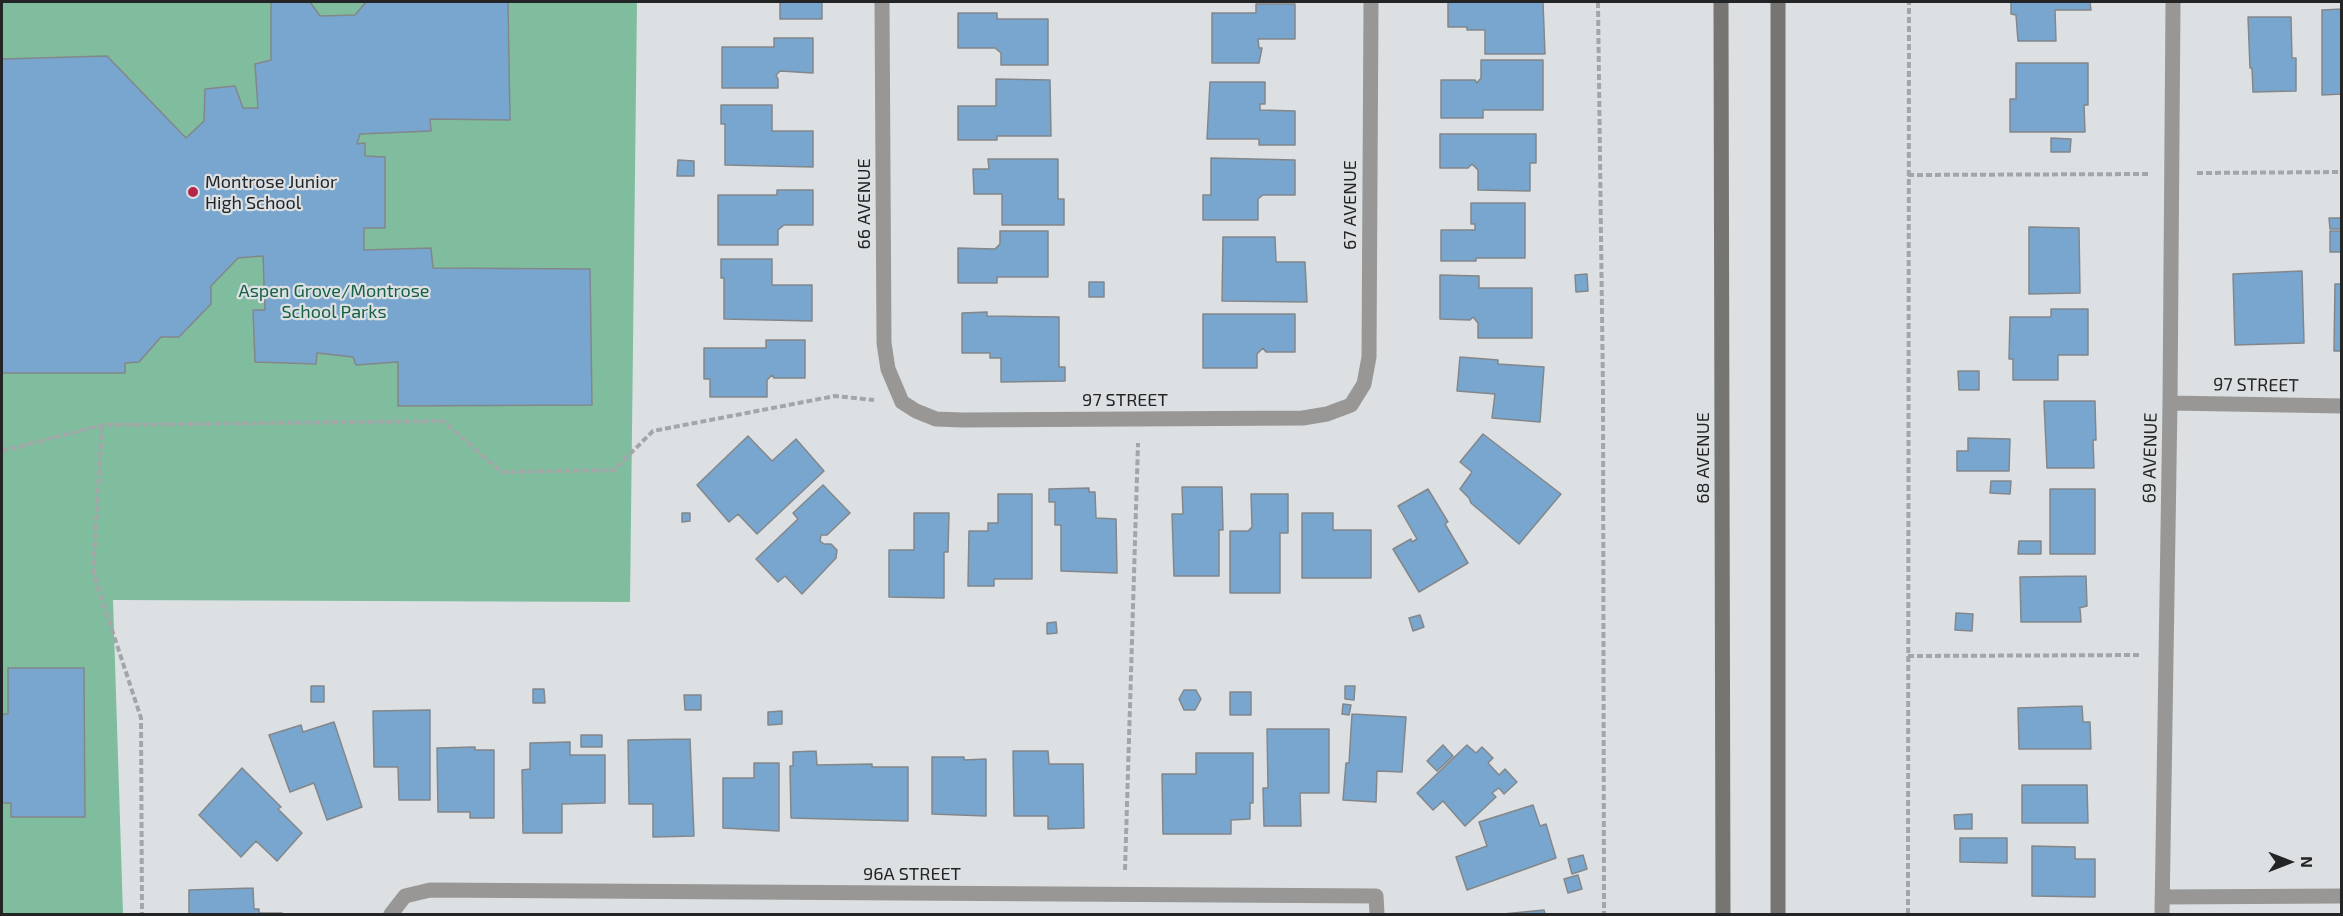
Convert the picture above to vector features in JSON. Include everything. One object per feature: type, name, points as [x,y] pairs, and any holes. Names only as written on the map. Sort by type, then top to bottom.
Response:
[{"type":"main road","name":"68 AVENUE","points":[[1721,2],[1723,915]]},
{"type":"main road","points":[[1778,2],[1778,915]]},
{"type":"street","name":"66 AVENUE","points":[[882,2],[884,343],[888,369],[902,402]]},
{"type":"street","name":"67 AVENUE","points":[[1351,405],[1364,384],[1369,357],[1371,2]]},
{"type":"street","name":"69 AVENUE","points":[[2162,915],[2170,403],[2173,2]]},
{"type":"street","name":"97 STREET","points":[[902,402],[936,419],[1303,418],[1327,414],[1351,405]]},
{"type":"street","name":"97 STREET","points":[[2170,403],[2342,406]]},
{"type":"street","name":"96A STREET","points":[[391,915],[405,896],[430,890],[1376,896],[1377,914]]},
{"type":"street","points":[[2162,897],[2342,896]]},
{"type":"path","points":[[1598,2],[1603,390],[1604,915]]},
{"type":"path","points":[[1908,915],[1909,2]]},
{"type":"path","points":[[1908,175],[2342,172]]},
{"type":"path","points":[[2,451],[102,425],[443,421],[501,472],[614,470],[653,431],[835,396],[902,402]]},
{"type":"path","points":[[1124,895],[1139,419]]},
{"type":"path","points":[[102,425],[93,572],[141,718],[142,915]]},
{"type":"path","points":[[1908,656],[2166,655]]},
{"type":"green space","name":"Aspen Grove/Montrose School Parks","points":[[2,2],[637,2],[630,602],[113,600],[123,914],[2,914]]},
{"type":"building","name":"Montrose Junior High School","points":[[271,2],[310,2],[320,16],[355,15],[366,2],[508,2],[510,120],[430,119],[431,131],[360,134],[357,144],[365,143],[365,156],[385,157],[385,228],[364,228],[364,250],[431,248],[433,268],[590,269],[592,405],[398,406],[398,362],[356,365],[353,357],[317,353],[316,364],[255,362],[253,310],[265,310],[263,256],[238,258],[211,286],[211,304],[179,337],[161,337],[139,362],[125,363],[125,373],[2,373],[2,59],[107,56],[186,138],[204,121],[205,89],[235,86],[243,108],[258,108],[255,64],[271,60]]},
{"type":"building","points":[[780,2],[822,2],[822,19],[780,19]]},
{"type":"building","points":[[1448,2],[1543,2],[1545,54],[1485,54],[1485,30],[1448,27]]},
{"type":"building","points":[[2011,2],[2090,2],[2091,10],[2055,10],[2056,41],[2018,41],[2016,15],[2011,14]]},
{"type":"building","points":[[1256,4],[1295,4],[1295,39],[1258,39],[1259,48],[1262,48],[1259,63],[1212,63],[1212,13],[1256,13]]},
{"type":"building","points":[[2342,9],[2342,94],[2322,95],[2322,10]]},
{"type":"building","points":[[958,13],[997,13],[997,19],[1048,19],[1048,65],[1001,65],[1001,53],[995,48],[958,48]]},
{"type":"building","points":[[2248,17],[2291,17],[2292,58],[2296,58],[2296,91],[2253,92]]},
{"type":"building","points":[[774,38],[813,38],[813,73],[780,71],[776,75],[778,88],[722,88],[722,47],[774,47]]},
{"type":"building","points":[[1481,60],[1543,60],[1543,110],[1483,110],[1483,118],[1441,118],[1441,80],[1475,80],[1477,83],[1481,78]]},
{"type":"building","points":[[2016,63],[2088,63],[2088,105],[2084,105],[2085,132],[2010,132],[2010,99],[2016,99]]},
{"type":"building","points":[[996,79],[1050,80],[1051,136],[997,136],[997,140],[958,140],[958,106],[996,106]]},
{"type":"building","points":[[1210,82],[1265,82],[1265,104],[1260,104],[1260,110],[1295,111],[1295,145],[1259,145],[1259,139],[1207,139]]},
{"type":"building","points":[[721,105],[772,105],[772,131],[813,131],[813,167],[725,165],[725,124],[721,124]]},
{"type":"building","points":[[1440,134],[1536,134],[1536,163],[1530,163],[1530,191],[1478,190],[1478,170],[1472,164],[1468,168],[1440,168]]},
{"type":"building","points":[[2051,138],[2071,139],[2070,152],[2051,152]]},
{"type":"building","points":[[1211,158],[1295,160],[1295,195],[1263,195],[1258,199],[1258,220],[1203,220],[1203,195],[1211,195]]},
{"type":"building","points":[[988,159],[1058,159],[1058,199],[1064,199],[1064,225],[1002,225],[1002,194],[974,194],[973,169],[989,169]]},
{"type":"building","points":[[678,160],[694,161],[694,176],[677,176]]},
{"type":"building","points":[[777,190],[813,190],[813,225],[784,225],[778,230],[778,245],[718,245],[718,195],[777,195]]},
{"type":"building","points":[[1471,203],[1525,203],[1525,258],[1441,261],[1441,230],[1475,230],[1475,224],[1471,224]]},
{"type":"building","points":[[2329,218],[2342,218],[2342,229],[2330,229]]},
{"type":"building","points":[[2029,227],[2079,228],[2080,293],[2029,294]]},
{"type":"building","points":[[1000,231],[1048,231],[1048,277],[997,277],[997,283],[958,283],[958,248],[995,249],[1000,244]]},
{"type":"building","points":[[2330,231],[2342,231],[2342,252],[2330,252]]},
{"type":"building","points":[[1223,237],[1275,237],[1276,262],[1305,262],[1307,302],[1222,301]]},
{"type":"building","points":[[721,259],[772,259],[772,285],[812,285],[812,321],[724,319],[724,278],[721,278]]},
{"type":"building","points":[[2302,271],[2304,343],[2235,345],[2233,274]]},
{"type":"building","points":[[1587,274],[1588,291],[1576,292],[1575,275]]},
{"type":"building","points":[[1440,275],[1479,276],[1479,288],[1532,288],[1532,338],[1478,338],[1478,323],[1473,317],[1470,320],[1440,319]]},
{"type":"building","points":[[1089,282],[1104,282],[1104,297],[1089,297]]},
{"type":"building","points":[[2335,284],[2342,284],[2342,351],[2334,351]]},
{"type":"building","points":[[2051,309],[2088,309],[2088,355],[2058,355],[2058,380],[2013,380],[2013,359],[2009,359],[2010,317],[2051,317]]},
{"type":"building","points":[[987,312],[987,316],[1059,317],[1059,367],[1065,367],[1065,381],[1001,382],[1001,358],[990,358],[990,353],[962,353],[962,313]]},
{"type":"building","points":[[1203,314],[1295,314],[1295,352],[1266,352],[1263,348],[1257,354],[1257,368],[1203,368]]},
{"type":"building","points":[[766,340],[805,340],[805,378],[774,378],[772,375],[767,380],[767,397],[710,397],[710,379],[704,379],[704,348],[766,348]]},
{"type":"building","points":[[1460,357],[1498,360],[1498,364],[1544,367],[1540,422],[1492,418],[1495,394],[1457,391]]},
{"type":"building","points":[[1958,371],[1979,371],[1979,390],[1959,390]]},
{"type":"building","points":[[2044,401],[2095,401],[2094,468],[2047,468]]},
{"type":"building","points":[[1483,434],[1561,494],[1519,544],[1471,503],[1460,489],[1472,472],[1460,462]]},
{"type":"building","points":[[748,436],[772,461],[796,439],[824,471],[757,534],[738,514],[729,522],[697,485]]},
{"type":"building","points":[[1968,438],[2010,439],[2009,471],[1957,471],[1957,451],[1968,451]]},
{"type":"building","points":[[1991,481],[2011,481],[2010,494],[1990,493]]},
{"type":"building","points":[[823,485],[850,513],[827,535],[821,535],[820,541],[824,544],[831,544],[837,550],[836,558],[802,594],[785,576],[778,582],[756,559],[798,519],[793,513]]},
{"type":"building","points":[[1182,487],[1222,487],[1223,530],[1219,530],[1219,576],[1174,576],[1172,514],[1183,514]]},
{"type":"building","points":[[1089,488],[1089,492],[1095,492],[1096,518],[1116,519],[1117,573],[1061,571],[1061,525],[1055,525],[1055,502],[1049,502],[1049,489]]},
{"type":"building","points":[[1428,489],[1448,522],[1445,524],[1468,563],[1419,592],[1393,549],[1411,539],[1412,542],[1417,539],[1398,506]]},
{"type":"building","points":[[2050,489],[2095,489],[2095,554],[2050,554]]},
{"type":"building","points":[[998,494],[1032,494],[1032,579],[994,579],[994,586],[968,586],[969,531],[988,531],[988,523],[998,523]]},
{"type":"building","points":[[1251,494],[1288,494],[1288,533],[1280,533],[1280,593],[1230,593],[1230,531],[1248,531],[1252,527]]},
{"type":"building","points":[[682,513],[690,513],[690,521],[682,522]]},
{"type":"building","points":[[914,513],[949,513],[948,552],[944,552],[944,598],[889,597],[889,550],[914,550]]},
{"type":"building","points":[[1302,513],[1333,513],[1333,530],[1371,530],[1371,578],[1302,578]]},
{"type":"building","points":[[2019,541],[2041,541],[2041,554],[2018,554]]},
{"type":"building","points":[[2086,576],[2087,606],[2079,608],[2081,622],[2021,622],[2020,577]]},
{"type":"building","points":[[1956,613],[1973,614],[1972,631],[1955,630]]},
{"type":"building","points":[[1420,615],[1424,627],[1413,631],[1409,618]]},
{"type":"building","points":[[1056,622],[1057,633],[1047,634],[1047,623]]},
{"type":"building","points":[[8,668],[84,668],[85,817],[11,817],[11,803],[2,803],[2,714],[8,714]]},
{"type":"building","points":[[311,686],[324,686],[324,702],[311,702]]},
{"type":"building","points":[[1345,686],[1355,686],[1354,700],[1345,699]]},
{"type":"building","points":[[533,689],[544,689],[545,703],[533,703]]},
{"type":"building","points":[[1184,690],[1196,690],[1201,699],[1195,710],[1184,710],[1179,699]]},
{"type":"building","points":[[1230,692],[1251,692],[1251,715],[1230,715]]},
{"type":"building","points":[[684,695],[701,695],[701,710],[685,710]]},
{"type":"building","points":[[1343,704],[1351,705],[1349,715],[1342,714]]},
{"type":"building","points":[[2082,706],[2083,722],[2090,722],[2091,749],[2019,749],[2018,708]]},
{"type":"building","points":[[430,710],[430,800],[399,800],[398,767],[374,767],[373,711]]},
{"type":"building","points":[[782,711],[782,724],[768,725],[768,712]]},
{"type":"building","points":[[1352,714],[1406,717],[1402,772],[1377,771],[1376,802],[1343,800],[1346,763],[1349,763]]},
{"type":"building","points":[[334,722],[362,807],[327,820],[314,783],[290,792],[269,735],[301,725],[303,732]]},
{"type":"building","points":[[1267,729],[1329,729],[1329,793],[1300,793],[1301,826],[1264,826],[1263,788],[1268,788]]},
{"type":"building","points":[[581,735],[602,735],[602,747],[581,747]]},
{"type":"building","points":[[690,739],[694,836],[653,837],[653,804],[629,804],[628,740]]},
{"type":"building","points":[[570,742],[570,755],[605,755],[605,803],[562,804],[562,833],[523,833],[522,770],[530,769],[530,743]]},
{"type":"building","points":[[1443,745],[1453,756],[1437,771],[1427,761]]},
{"type":"building","points":[[1467,745],[1476,753],[1482,747],[1493,758],[1488,763],[1499,775],[1505,769],[1517,782],[1504,794],[1499,788],[1492,793],[1496,797],[1465,826],[1443,801],[1433,810],[1417,793]]},
{"type":"building","points":[[475,747],[475,750],[494,750],[494,818],[470,818],[470,812],[438,812],[437,748]]},
{"type":"building","points":[[816,751],[817,765],[872,764],[872,767],[908,767],[908,821],[791,818],[790,766],[793,766],[793,752]]},
{"type":"building","points":[[1013,751],[1048,751],[1049,764],[1083,764],[1084,828],[1048,829],[1048,816],[1014,816]]},
{"type":"building","points":[[1196,753],[1253,753],[1253,803],[1250,803],[1250,819],[1231,820],[1231,834],[1163,834],[1162,774],[1196,774]]},
{"type":"building","points":[[932,757],[964,757],[964,760],[986,759],[986,816],[932,814]]},
{"type":"building","points":[[754,763],[779,763],[779,831],[723,828],[723,778],[754,778]]},
{"type":"building","points":[[242,768],[281,807],[278,809],[302,833],[277,861],[256,841],[241,857],[199,815]]},
{"type":"building","points":[[2022,785],[2087,785],[2088,823],[2022,823]]},
{"type":"building","points":[[1533,805],[1540,826],[1546,824],[1556,858],[1467,890],[1456,857],[1487,846],[1479,822]]},
{"type":"building","points":[[1972,814],[1972,829],[1955,829],[1954,815]]},
{"type":"building","points":[[1960,838],[2007,838],[2007,863],[1960,862]]},
{"type":"building","points":[[2032,846],[2075,847],[2075,859],[2095,859],[2095,897],[2032,896]]},
{"type":"building","points":[[1583,855],[1587,869],[1572,874],[1568,859]]},
{"type":"building","points":[[1578,875],[1582,889],[1568,893],[1564,879]]},
{"type":"building","points":[[253,888],[254,909],[259,909],[259,913],[282,914],[189,914],[189,890]]},
{"type":"building","points":[[1544,910],[1545,914],[1503,914]]},
{"type":"place","name":"Montrose Junior High School","points":[[193,192]]}]
